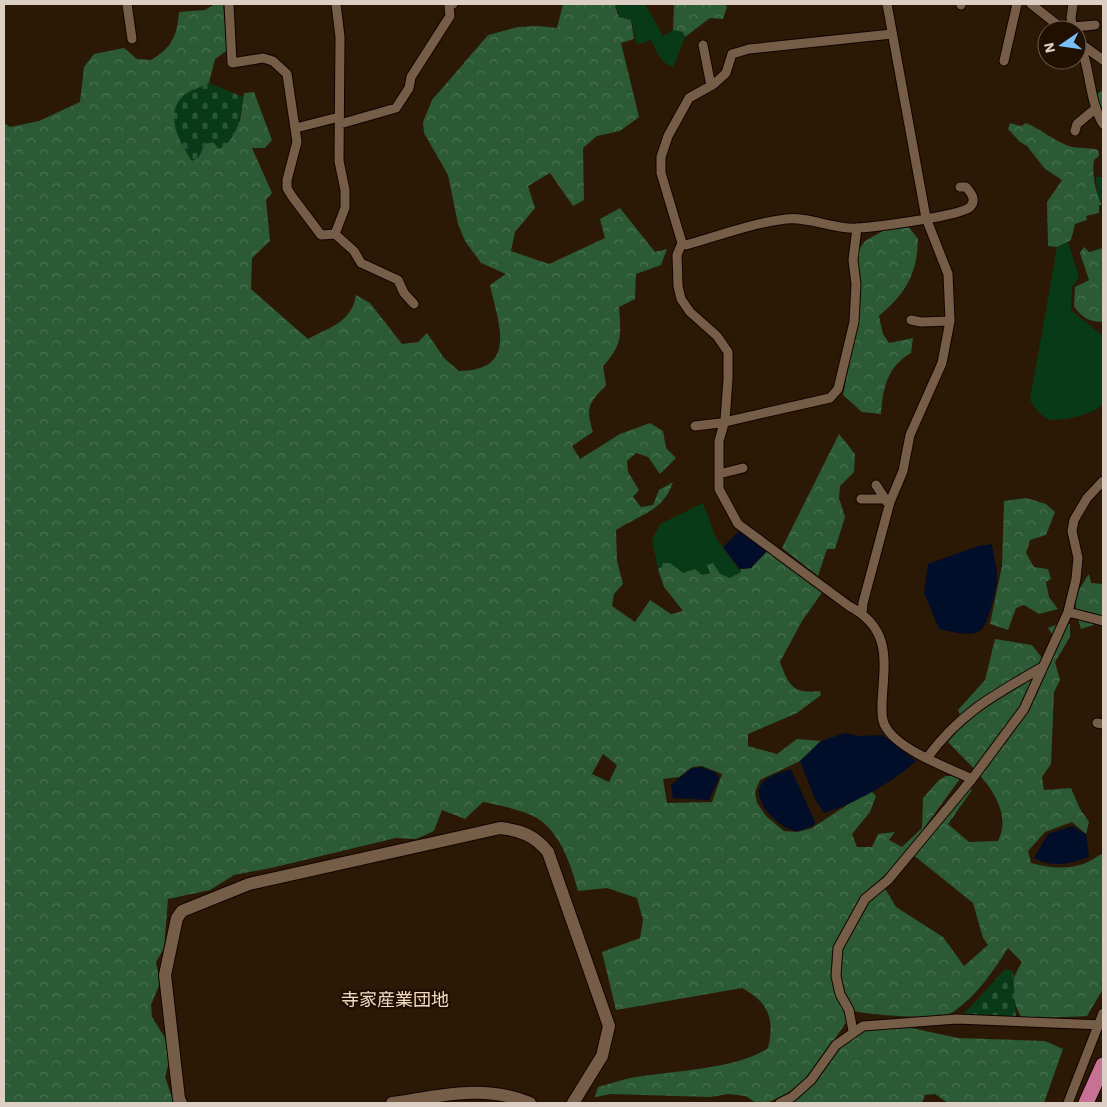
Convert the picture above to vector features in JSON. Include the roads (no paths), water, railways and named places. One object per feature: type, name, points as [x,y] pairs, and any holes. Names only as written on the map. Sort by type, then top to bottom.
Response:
[{"type":"highway","points":[[1086,1103],[1103,1066]]},
{"type":"street","points":[[127,4],[132,39]]},
{"type":"street","points":[[229,4],[232,63],[263,58],[273,61],[282,69],[288,79],[297,142],[287,188],[321,235],[335,234],[354,251],[362,263],[398,280],[404,293],[414,304]]},
{"type":"street","points":[[335,234],[345,208],[345,190],[339,161],[340,37],[336,4]]},
{"type":"street","points":[[296,128],[396,108],[409,88],[411,77],[450,16],[449,6],[453,4]]},
{"type":"street","points":[[862,613],[887,502],[903,470],[910,435],[942,364],[950,321],[948,274],[926,218],[887,4]]},
{"type":"street","points":[[1004,61],[1017,4]]},
{"type":"street","points":[[1031,4],[1056,20]]},
{"type":"street","points":[[1071,20],[1073,4]]},
{"type":"street","points":[[1087,26],[1095,25]]},
{"type":"street","points":[[892,34],[749,49],[732,54],[726,73],[711,86],[689,98],[668,136],[661,157],[661,173],[682,242],[678,255],[678,286],[681,299],[690,312],[717,336],[728,352],[725,420],[719,441],[719,488],[738,524],[849,606],[862,613],[881,638],[885,653],[882,718],[887,730],[897,740],[927,758],[972,779]]},
{"type":"street","points":[[703,45],[711,86]]},
{"type":"street","points":[[1087,47],[1103,60]]},
{"type":"street","points":[[1087,68],[1095,109],[1103,124]]},
{"type":"street","points":[[1075,131],[1077,124],[1095,109]]},
{"type":"street","points":[[682,242],[686,245],[785,219],[857,228],[926,218],[964,210],[971,206],[972,193],[966,187],[960,187]]},
{"type":"street","points":[[695,426],[720,423],[725,420],[830,398],[838,389],[854,322],[856,284],[853,260],[857,228]]},
{"type":"street","points":[[910,320],[921,322],[950,321]]},
{"type":"street","points":[[719,474],[743,468]]},
{"type":"street","points":[[853,1031],[849,1010],[840,994],[836,976],[838,948],[865,899],[888,880],[972,779],[1024,709],[1068,612],[1076,579],[1078,558],[1072,531],[1074,520],[1087,498],[1103,481]]},
{"type":"street","points":[[876,485],[887,502]]},
{"type":"street","points":[[861,499],[887,502]]},
{"type":"street","points":[[1068,612],[1103,621]]},
{"type":"street","points":[[927,758],[965,715],[997,693],[1041,668]]},
{"type":"street","points":[[181,1103],[165,975],[177,918],[182,911],[249,884],[500,828],[515,829],[528,834],[539,841],[548,852],[609,1026],[602,1056],[573,1103]]},
{"type":"street","points":[[1068,1103],[1101,1025],[1103,1013]]},
{"type":"street","points":[[780,1103],[792,1097],[811,1080],[836,1045],[853,1031],[863,1026],[957,1019],[1101,1025]]},
{"type":"street","points":[[392,1103],[468,1092],[506,1094],[530,1103]]},
{"type":"water","points":[[739,531],[768,550],[751,568],[740,569],[723,547]]},
{"type":"water","points":[[992,544],[997,570],[997,584],[992,606],[984,626],[981,630],[971,634],[939,629],[924,593],[928,564],[978,546]]},
{"type":"water","points":[[845,733],[859,736],[882,735],[916,761],[873,791],[848,804],[824,813],[815,799],[800,761],[821,741]]},
{"type":"water","points":[[701,767],[715,772],[719,778],[709,800],[673,798],[671,785],[690,769]]},
{"type":"water","points":[[791,769],[815,822],[813,826],[798,831],[784,826],[769,814],[763,806],[759,789],[763,782],[772,776]]},
{"type":"water","points":[[1072,826],[1086,834],[1089,857],[1062,864],[1048,863],[1034,858],[1048,834]]},
{"type":"district","name":"寺家産業団地","points":[[395,1000]]}]
